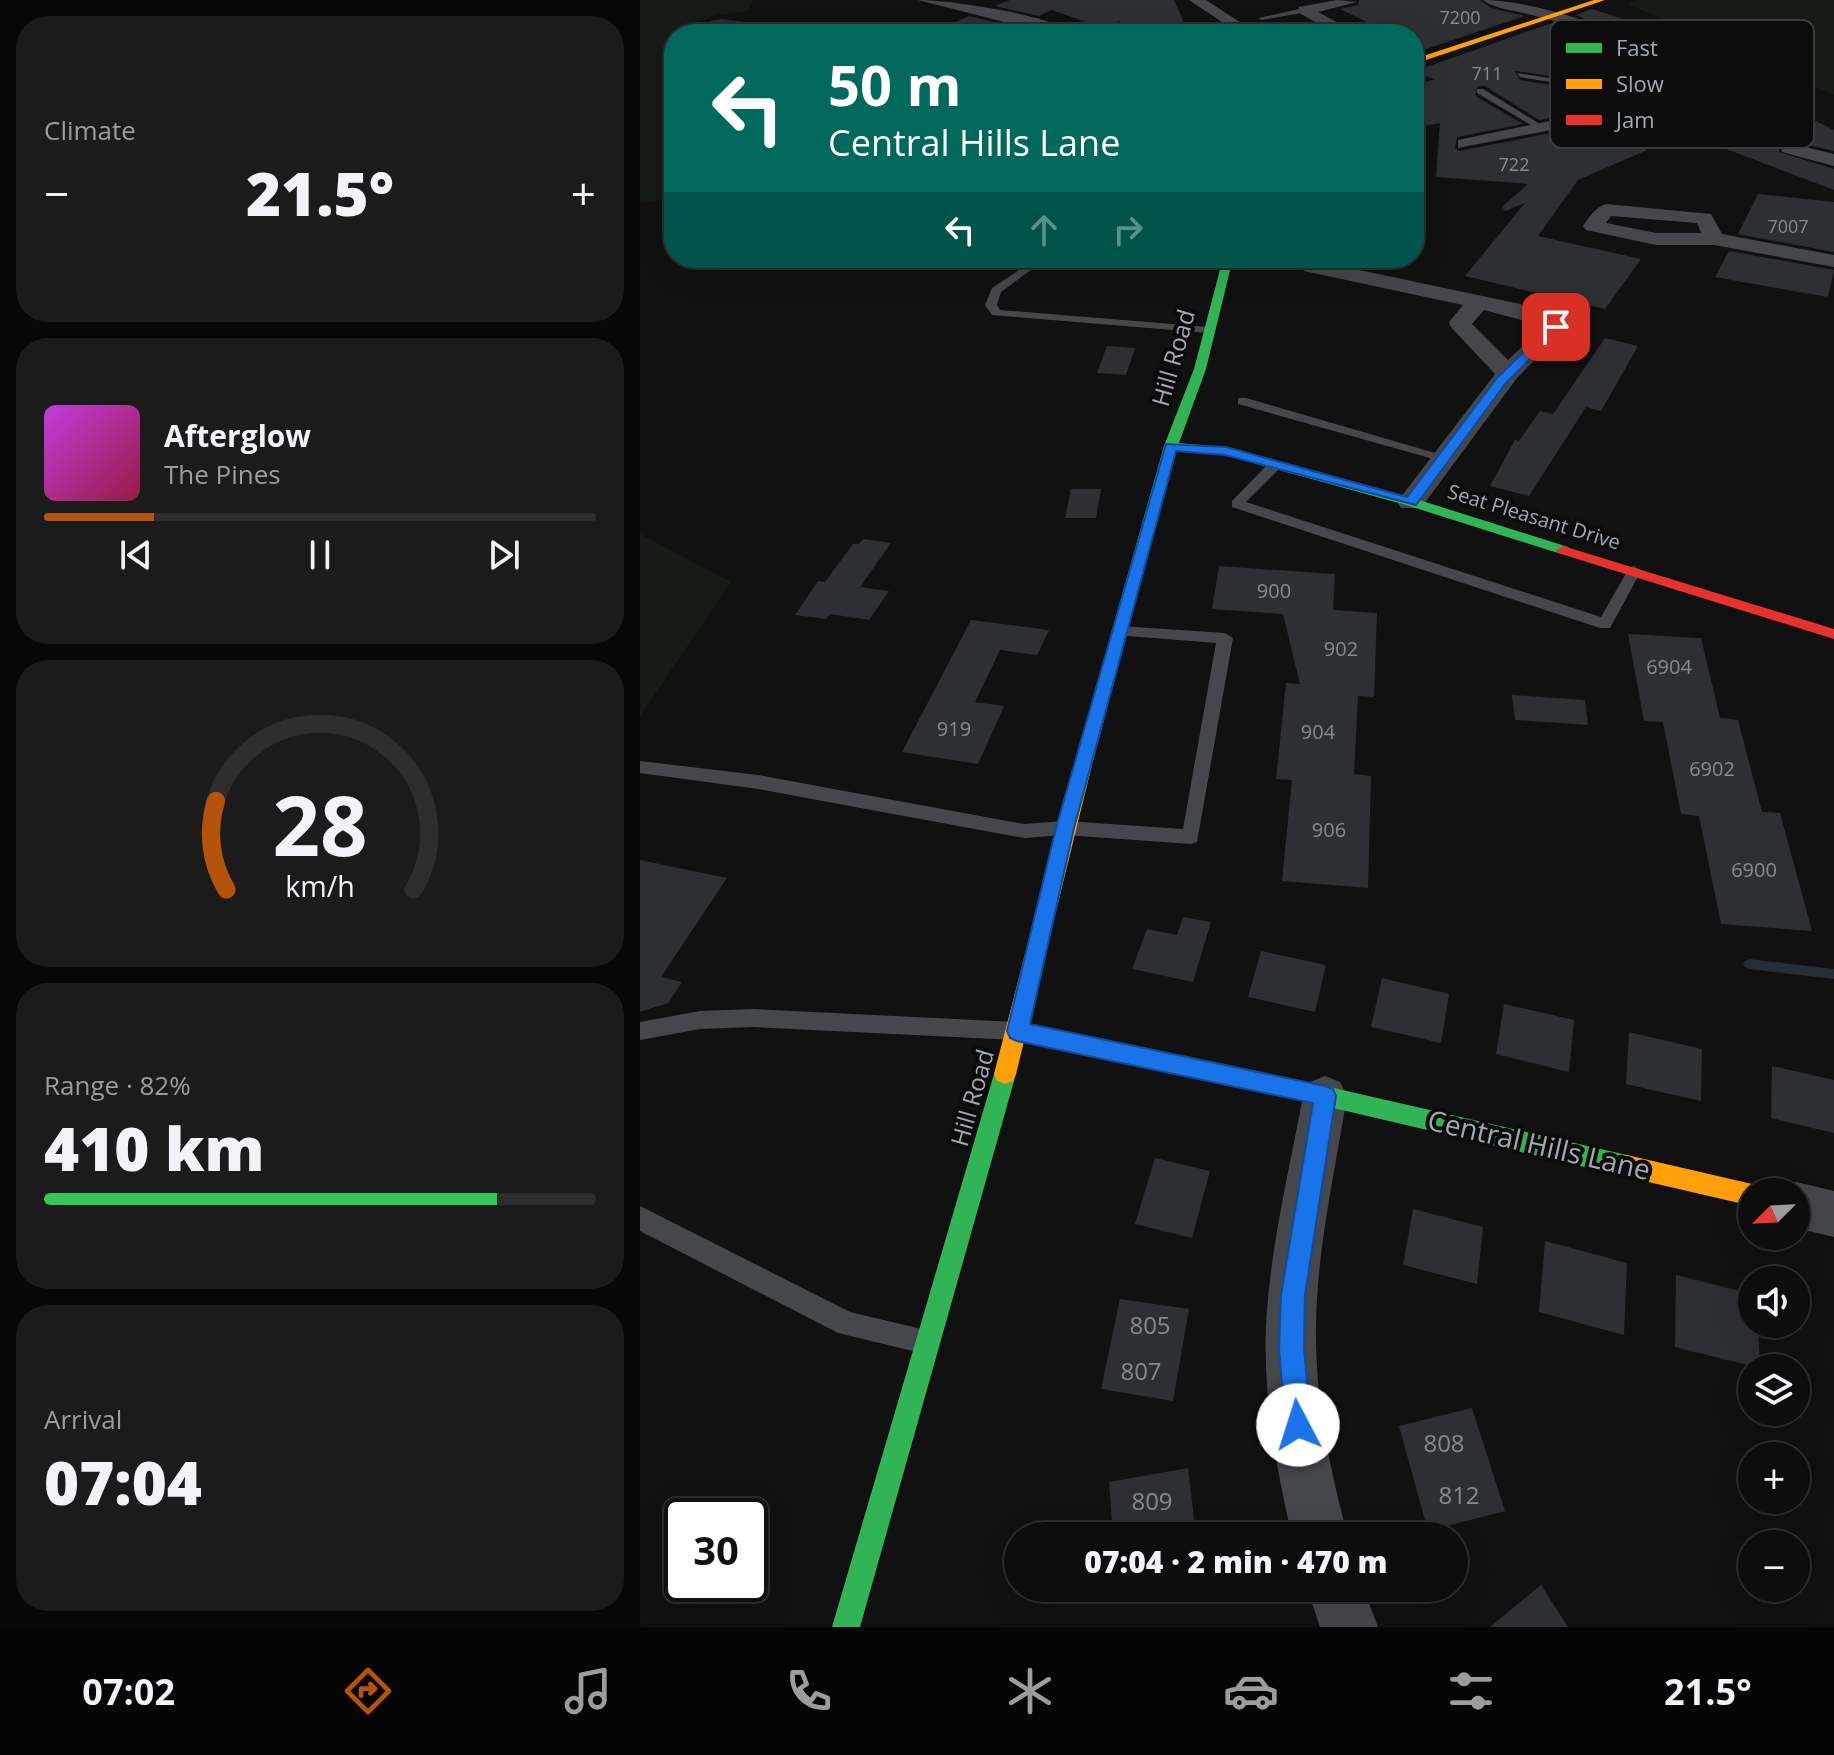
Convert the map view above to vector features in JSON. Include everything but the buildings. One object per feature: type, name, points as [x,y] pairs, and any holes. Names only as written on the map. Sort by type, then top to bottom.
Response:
[{"type":"street","points":[[925,0],[1033,24]]},
{"type":"street","points":[[1196,0],[1234,24]]},
{"type":"street","points":[[1490,0],[1558,20]]},
{"type":"street","points":[[1424,59],[1601,0]]},
{"type":"street","points":[[1304,10],[1350,2]]},
{"type":"street","points":[[1304,10],[1329,24]]},
{"type":"street","points":[[1464,144],[1550,128]]},
{"type":"street","points":[[1788,148],[1834,160]]},
{"type":"street","points":[[1714,239],[1704,218],[1606,210],[1593,226],[1656,239],[1714,239],[1834,261]]},
{"type":"street","name":"Hill Road","points":[[846,1627],[1017,1031],[1065,828],[1171,446],[1200,369],[1225,268]]},
{"type":"street","points":[[1321,268],[1526,312],[1552,321],[1556,327],[1508,373],[1411,502]]},
{"type":"street","points":[[1479,302],[1460,322],[1461,326],[1508,373]]},
{"type":"street","name":"Seat Pleasant Drive","points":[[1171,446],[1226,451],[1276,464],[1832,627]]},
{"type":"street","name":"Central Hills Lane","points":[[1017,1031],[1325,1096],[1738,1192]]},
{"type":"street","points":[[1317,1522],[1304,1465],[1292,1348],[1293,1295],[1325,1096]]},
{"type":"street","points":[[1810,1208],[1834,1214]]},
{"type":"street","points":[[1340,1602],[1349,1627]]},
{"type":"lane","points":[[1262,18],[1304,10]]},
{"type":"lane","points":[[1520,75],[1550,80]]},
{"type":"lane","points":[[1480,91],[1544,129]]},
{"type":"lane","points":[[1027,268],[996,290],[991,305],[996,313],[1209,330]]},
{"type":"lane","points":[[1242,401],[1442,457]]},
{"type":"lane","points":[[1276,464],[1237,504],[1605,624],[1634,571]]},
{"type":"lane","points":[[640,767],[758,782],[1024,831],[1065,828],[1191,837],[1225,638],[1120,631]]},
{"type":"lane","points":[[640,1031],[689,1021],[753,1018],[1017,1031]]},
{"type":"lane","points":[[640,1218],[847,1324],[927,1342]]},
{"type":"shaded area","points":[[640,0],[753,0],[748,11],[718,15],[694,24],[664,24],[664,199],[640,203]]},
{"type":"shaded area","points":[[1638,0],[1834,0],[1834,95],[1814,86],[1814,20],[1664,20],[1628,4]]},
{"type":"shaded area","points":[[722,19],[760,24],[708,24]]},
{"type":"shaded area","points":[[640,534],[731,582],[640,716]]},
{"type":"waterway","points":[[1749,964],[1834,974]]},
{"type":"traffic: fast","points":[[1083,765],[1171,446],[1200,369],[1225,268]]},
{"type":"traffic: fast","points":[[1171,446],[1226,451],[1411,502],[1563,550]]},
{"type":"traffic: fast","points":[[1017,1031],[1325,1096],[1627,1166]]},
{"type":"traffic: fast","points":[[846,1627],[1005,1074]]},
{"type":"traffic: slow","points":[[1424,59],[1601,0]]},
{"type":"traffic: slow","points":[[1005,1074],[1083,765]]},
{"type":"traffic: slow","points":[[1627,1166],[1738,1192]]},
{"type":"traffic: jam","points":[[1563,550],[1834,634]]},
{"type":"route","points":[[1298,1425],[1292,1348],[1293,1295],[1325,1096],[1017,1031],[1065,828],[1171,446],[1226,451],[1411,502],[1502,380],[1556,327]]}]
